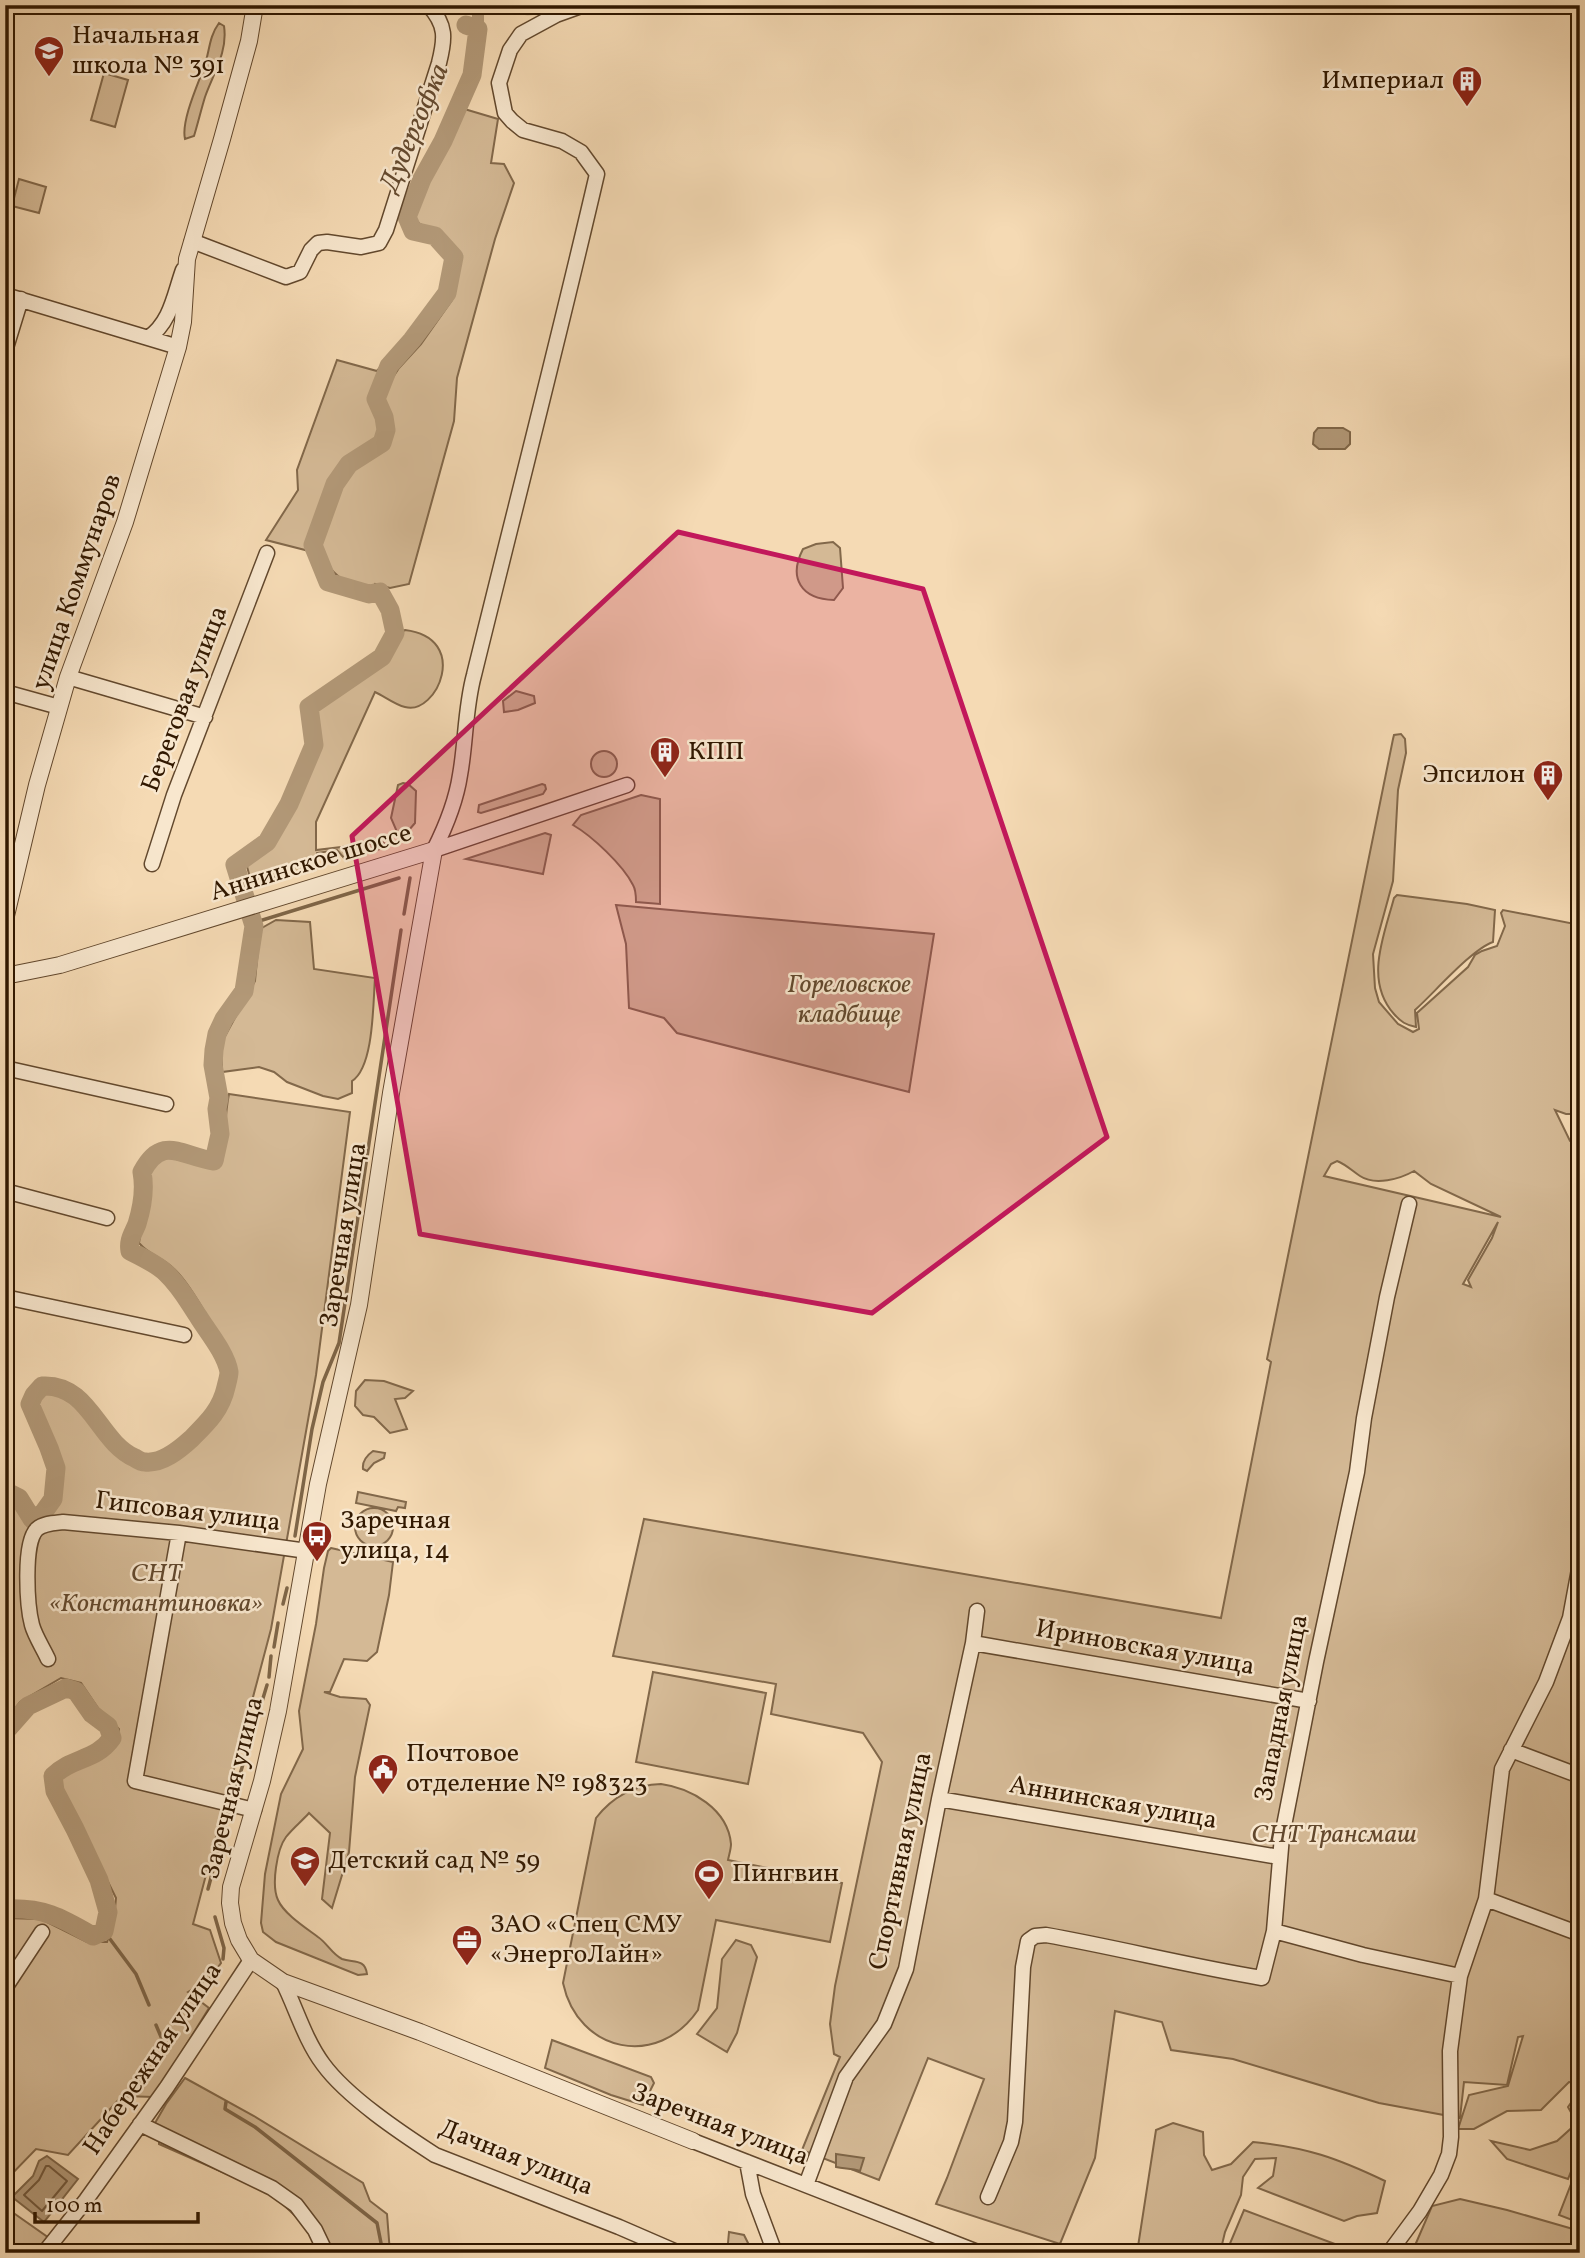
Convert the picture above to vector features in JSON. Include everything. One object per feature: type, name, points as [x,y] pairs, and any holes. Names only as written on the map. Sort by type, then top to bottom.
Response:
[{"type":"street","name":"улица Коммунаров","points":[[148,338],[167,318],[187,259],[226,127],[256,5]]},
{"type":"street","points":[[434,850],[445,829],[458,785],[471,684],[527,467],[597,174],[581,152],[562,141],[523,130],[512,121],[505,113],[499,83],[510,50],[521,34],[556,15],[584,5]]},
{"type":"street","points":[[192,241],[286,276],[300,272],[311,250],[318,243],[369,247],[379,243],[386,230],[444,42],[444,30],[432,11]]},
{"type":"street","name":"улица Коммунаров","points":[[5,920],[37,785],[68,677],[125,522],[178,347],[183,321],[187,259]]},
{"type":"street","points":[[5,295],[178,347]]},
{"type":"street","points":[[5,351],[21,299]]},
{"type":"street","name":"Береговая улица","points":[[152,864],[174,795],[267,553]]},
{"type":"street","points":[[68,677],[205,717]]},
{"type":"street","points":[[5,692],[59,707]]},
{"type":"street","name":"Аннинское шоссе","points":[[5,976],[60,965],[222,916],[434,850],[627,785]]},
{"type":"street","name":"Заречная улица","points":[[434,850],[391,1093],[359,1305],[318,1484],[281,1699],[254,1810],[231,1887],[233,1923],[239,1940],[251,1960],[283,1982],[420,2032],[980,2253]]},
{"type":"street","points":[[5,1068],[166,1104]]},
{"type":"street","points":[[5,1191],[107,1217]]},
{"type":"street","name":"Западная улица","points":[[988,2197],[1012,2142],[1021,1989],[1028,1941],[1035,1936],[1046,1935],[1262,1978],[1274,1931],[1279,1857],[1308,1701],[1357,1472],[1364,1418],[1387,1297],[1409,1204]]},
{"type":"street","points":[[5,1297],[184,1335]]},
{"type":"street","name":"Гипсовая улица","points":[[48,1659],[32,1625],[29,1545],[37,1530],[48,1524],[63,1522],[179,1533],[307,1551]]},
{"type":"street","points":[[179,1533],[135,1781],[254,1810]]},
{"type":"street","points":[[1389,2253],[1420,2211],[1441,2175],[1448,2154],[1451,2137],[1450,2051],[1460,1976],[1486,1899],[1502,1769],[1575,1620],[1580,1564]]},
{"type":"street","name":"Спортивная улица","points":[[806,2185],[846,2077],[884,2024],[906,1969],[973,1643],[977,1611]]},
{"type":"street","name":"Ириновская улица","points":[[973,1643],[1308,1701]]},
{"type":"street","points":[[1511,1750],[1580,1776]]},
{"type":"street","name":"Аннинская улица","points":[[939,1799],[1279,1857]]},
{"type":"street","points":[[1486,1899],[1580,1934]]},
{"type":"street","points":[[5,1989],[42,1931]]},
{"type":"street","points":[[1274,1931],[1363,1955],[1460,1976]]},
{"type":"street","name":"Набережная улица","points":[[44,2253],[86,2200],[192,2051],[251,1960]]},
{"type":"street","name":"Дачная улица","points":[[283,1982],[323,2064],[340,2082],[418,2144],[435,2155],[679,2253]]},
{"type":"street","points":[[140,2124],[272,2188],[296,2205],[315,2230],[326,2253]]},
{"type":"street","points":[[747,2162],[753,2194],[775,2253]]},
{"type":"highlighted area","points":[[678,532],[923,589],[1107,1137],[872,1313],[420,1234],[352,836]]},
{"type":"green space","points":[[219,23],[224,26],[225,36],[222,54],[205,97],[194,136],[185,139],[187,114]]},
{"type":"green space","points":[[104,73],[128,80],[115,127],[91,120]]},
{"type":"green space","points":[[461,108],[498,119],[491,163],[504,164],[514,183],[495,239],[457,378],[454,421],[409,584],[390,588],[375,584],[371,589],[339,577],[328,566],[318,549],[343,480],[352,470],[381,451],[389,441],[391,430],[382,394],[452,300],[460,259],[452,243],[417,222],[415,206],[420,190],[441,154]]},
{"type":"green space","points":[[19,179],[46,187],[39,213],[12,206]]},
{"type":"green space","points":[[337,360],[377,371],[382,365],[385,369],[371,394],[382,422],[378,441],[349,460],[335,478],[309,551],[266,540],[298,490],[297,470]]},
{"type":"green space","points":[[833,542],[840,548],[843,588],[834,600],[813,596],[806,591],[800,585],[797,569],[803,549]]},
{"type":"green space","points":[[405,630],[425,636],[437,647],[442,660],[442,675],[436,689],[428,700],[417,707],[401,706],[375,692],[316,822],[316,850],[383,842],[387,847],[345,859],[337,850],[317,853],[318,868],[251,881],[246,863],[274,842],[313,761],[317,742],[313,707],[384,659],[398,635]]},
{"type":"green space","points":[[516,691],[534,696],[535,703],[504,712],[503,701]]},
{"type":"green space","name":"СНТ Трансмаш","points":[[1401,734],[1405,739],[1406,753],[1398,790],[1393,881],[1373,954],[1375,988],[1379,1002],[1398,1024],[1413,1032],[1419,1029],[1417,1013],[1468,967],[1475,955],[1497,946],[1505,926],[1501,913],[1503,910],[1580,925],[1580,1114],[1566,1114],[1555,1110],[1570,1141],[1578,1143],[1580,1135],[1580,2083],[1569,2082],[1541,2110],[1507,2111],[1474,2129],[1458,2129],[1469,2095],[1508,2086],[1523,2036],[1518,2037],[1507,2085],[1464,2082],[1460,2118],[1379,2103],[1233,2059],[1171,2050],[1162,2022],[1115,2011],[1095,2158],[1060,2244],[936,2204],[984,2079],[928,2058],[879,2180],[802,2150],[840,2057],[834,2054],[830,2024],[835,1986],[882,1762],[863,1733],[771,1714],[776,1684],[613,1656],[644,1519],[1221,1618],[1271,1362],[1267,1359],[1394,735]],"holes":[[[1337,1161],[1373,1181],[1395,1179],[1414,1171],[1431,1184],[1501,1217],[1324,1176],[1331,1164]],[[1498,1222],[1468,1280],[1471,1287],[1463,1284]]]},
{"type":"green space","points":[[604,751],[613,755],[617,764],[613,773],[604,777],[595,773],[591,764],[595,755]]},
{"type":"green space","points":[[403,783],[416,791],[415,823],[409,830],[397,832],[391,818],[398,785]]},
{"type":"green space","points":[[542,784],[546,789],[543,794],[478,812],[479,805]]},
{"type":"green space","points":[[641,795],[660,799],[660,904],[636,902],[634,887],[615,860],[573,825],[581,815]]},
{"type":"green space","points":[[545,833],[551,835],[543,874],[466,859]]},
{"type":"green space","points":[[1397,895],[1495,910],[1493,942],[1464,962],[1415,1010],[1416,1027],[1404,1023],[1394,1014],[1380,987],[1379,958]]},
{"type":"green space","name":"Гореловское кладбище","points":[[616,905],[934,934],[909,1092],[677,1033],[664,1018],[629,1008],[626,944]]},
{"type":"green space","points":[[276,920],[310,922],[314,969],[375,978],[371,1034],[365,1063],[352,1081],[352,1093],[338,1099],[287,1082],[274,1072],[259,1067],[222,1072],[221,1050],[224,1038],[255,981],[260,929]]},
{"type":"green space","name":"СНТ «Константиновка»","points":[[229,1094],[350,1112],[316,1375],[271,1629],[193,1924],[210,1930],[221,1963],[209,1979],[188,1992],[209,2008],[154,2097],[122,2096],[68,2155],[36,2149],[5,2181],[5,1918],[41,1919],[87,1942],[107,1942],[114,1919],[116,1898],[61,1787],[62,1774],[90,1764],[115,1747],[119,1729],[98,1708],[81,1683],[61,1678],[20,1702],[5,1722],[5,1501],[14,1505],[27,1524],[38,1520],[52,1509],[58,1489],[59,1457],[36,1405],[39,1395],[47,1389],[64,1394],[77,1403],[116,1451],[129,1461],[144,1467],[166,1463],[189,1449],[206,1433],[224,1408],[233,1379],[232,1364],[226,1350],[182,1278],[169,1264],[139,1243],[149,1175],[155,1161],[168,1157],[207,1167],[222,1162]]},
{"type":"green space","points":[[365,1380],[384,1381],[413,1391],[405,1398],[395,1399],[407,1429],[390,1433],[374,1417],[363,1415],[355,1406],[356,1391]]},
{"type":"green space","points":[[373,1451],[385,1453],[384,1458],[374,1463],[367,1471],[363,1469],[363,1464]]},
{"type":"green space","points":[[358,1492],[406,1502],[405,1508],[398,1507],[396,1511],[356,1503]]},
{"type":"green space","points":[[374,1508],[387,1514],[393,1527],[387,1540],[374,1546],[361,1540],[355,1527],[361,1514]]},
{"type":"green space","points":[[331,1548],[393,1562],[377,1652],[367,1661],[344,1659],[330,1692],[324,1692],[340,1697],[366,1699],[370,1705],[355,1777],[349,1852],[332,1908],[322,1899],[330,1833],[309,1813],[283,1843],[276,1867],[275,1886],[278,1900],[290,1915],[321,1939],[338,1957],[364,1965],[367,1974],[358,1975],[276,1942],[263,1932],[261,1923],[265,1874],[281,1794],[303,1749],[299,1711],[324,1568]]},
{"type":"green space","points":[[653,1672],[766,1693],[748,1784],[636,1762]]},
{"type":"green space","name":"Пингвин","points":[[661,1784],[696,1796],[706,1802],[723,1820],[731,1844],[728,1860],[842,1883],[830,1942],[716,1920],[698,2010],[681,2029],[662,2041],[642,2046],[621,2045],[602,2038],[585,2025],[571,2007],[563,1983],[596,1818],[625,1793]]},
{"type":"green space","points":[[736,1940],[751,1945],[757,1957],[737,2033],[727,2052],[697,2034],[717,2008],[722,1959]]},
{"type":"green space","points":[[552,2040],[651,2077],[654,2083],[643,2105],[545,2068]]},
{"type":"green space","points":[[185,2078],[254,2116],[363,2183],[370,2201],[387,2214],[390,2253],[320,2253],[306,2226],[272,2194],[159,2144],[159,2127],[155,2123]]},
{"type":"green space","points":[[1580,2090],[1580,2149],[1568,2179],[1507,2159],[1491,2141],[1530,2150],[1557,2141],[1577,2123],[1568,2107]]},
{"type":"green space","points":[[1173,2123],[1203,2132],[1204,2155],[1212,2170],[1231,2164],[1253,2142],[1305,2150],[1368,2173],[1385,2181],[1377,2213],[1344,2221],[1258,2188],[1273,2176],[1276,2158],[1255,2159],[1243,2177],[1241,2195],[1225,2232],[1220,2253],[1137,2253],[1156,2130]]},
{"type":"green space","points":[[1580,2161],[1580,2223],[1559,2215]]},
{"type":"green space","points":[[1460,2199],[1580,2231],[1580,2253],[1421,2253],[1413,2250],[1432,2206]]},
{"type":"green space","points":[[5,2207],[49,2238],[37,2253],[5,2253]]},
{"type":"green space","points":[[1244,2210],[1359,2253],[1226,2253]]},
{"type":"green space","points":[[729,2232],[744,2235],[753,2253],[722,2253],[728,2243]]},
{"type":"water","points":[[1318,428],[1343,428],[1350,432],[1350,444],[1345,449],[1319,449],[1313,444],[1314,433]]},
{"type":"water","points":[[836,2154],[864,2158],[860,2171],[836,2167]]},
{"type":"water","points":[[47,2156],[78,2179],[44,2222],[12,2197],[33,2176],[39,2161]]},
{"type":"waterway","points":[[478,29],[478,12],[486,5]]},
{"type":"waterway","points":[[501,5],[519,9],[548,5]]},
{"type":"waterway","name":"Дудергофка","points":[[5,1491],[19,1498],[32,1519],[43,1513],[53,1499],[56,1468],[30,1404],[42,1386],[58,1388],[72,1394],[83,1403],[122,1450],[145,1462],[164,1459],[176,1452],[213,1416],[224,1395],[229,1372],[216,1342],[171,1278],[154,1264],[130,1251],[130,1240],[142,1205],[142,1172],[149,1160],[165,1151],[173,1150],[214,1161],[220,1134],[214,1050],[224,1019],[244,991],[254,926],[235,865],[267,842],[289,804],[314,745],[309,707],[382,657],[395,633],[390,610],[380,592],[369,594],[328,582],[313,545],[335,484],[349,464],[382,443],[386,430],[376,399],[389,366],[447,293],[454,257],[435,236],[413,231],[407,217],[422,179],[443,141],[472,75],[478,29],[466,25]]},
{"type":"waterway","points":[[253,923],[399,878]]},
{"type":"waterway","points":[[404,914],[410,878]]},
{"type":"waterway","points":[[295,1536],[312,1429],[323,1382],[339,1343],[401,930]]},
{"type":"waterway","points":[[1577,1164],[1580,1143]]},
{"type":"waterway","points":[[283,1604],[287,1588]]},
{"type":"waterway","points":[[274,1647],[278,1623]]},
{"type":"waterway","points":[[269,1677],[271,1656]]},
{"type":"waterway","points":[[234,1794],[267,1685]]},
{"type":"waterway","name":"Дудергофка","points":[[5,1732],[28,1706],[66,1688],[76,1691],[92,1714],[108,1726],[112,1738],[99,1751],[68,1765],[53,1776],[55,1791],[99,1880],[108,1912],[104,1931],[93,1936],[52,1915],[31,1910],[5,1909]]},
{"type":"waterway","points":[[208,1889],[228,1813]]},
{"type":"waterway","points":[[215,1917],[224,1948],[223,1959]]},
{"type":"waterway","points":[[104,1931],[136,1974],[149,2005]]},
{"type":"waterway","points":[[156,2025],[167,2051]]},
{"type":"waterway","points":[[226,2102],[225,2109],[255,2127],[377,2223],[383,2253]]},
{"type":"place","name":"Начальная школа № 391","points":[[49,78]]},
{"type":"place","name":"Империал","points":[[1467,108]]},
{"type":"place","name":"КПП","points":[[665,779]]},
{"type":"place","name":"Эпсилон","points":[[1548,802]]},
{"type":"place","name":"Заречная улица, 14","points":[[317,1563]]},
{"type":"place","name":"Почтовое отделение № 198323","points":[[383,1796]]},
{"type":"place","name":"Детский сад № 59","points":[[305,1888]]},
{"type":"place","name":"Пингвин","points":[[709,1901]]},
{"type":"place","name":"ЗАО «Спец СМУ «ЭнергоЛайн»","points":[[467,1967]]}]
